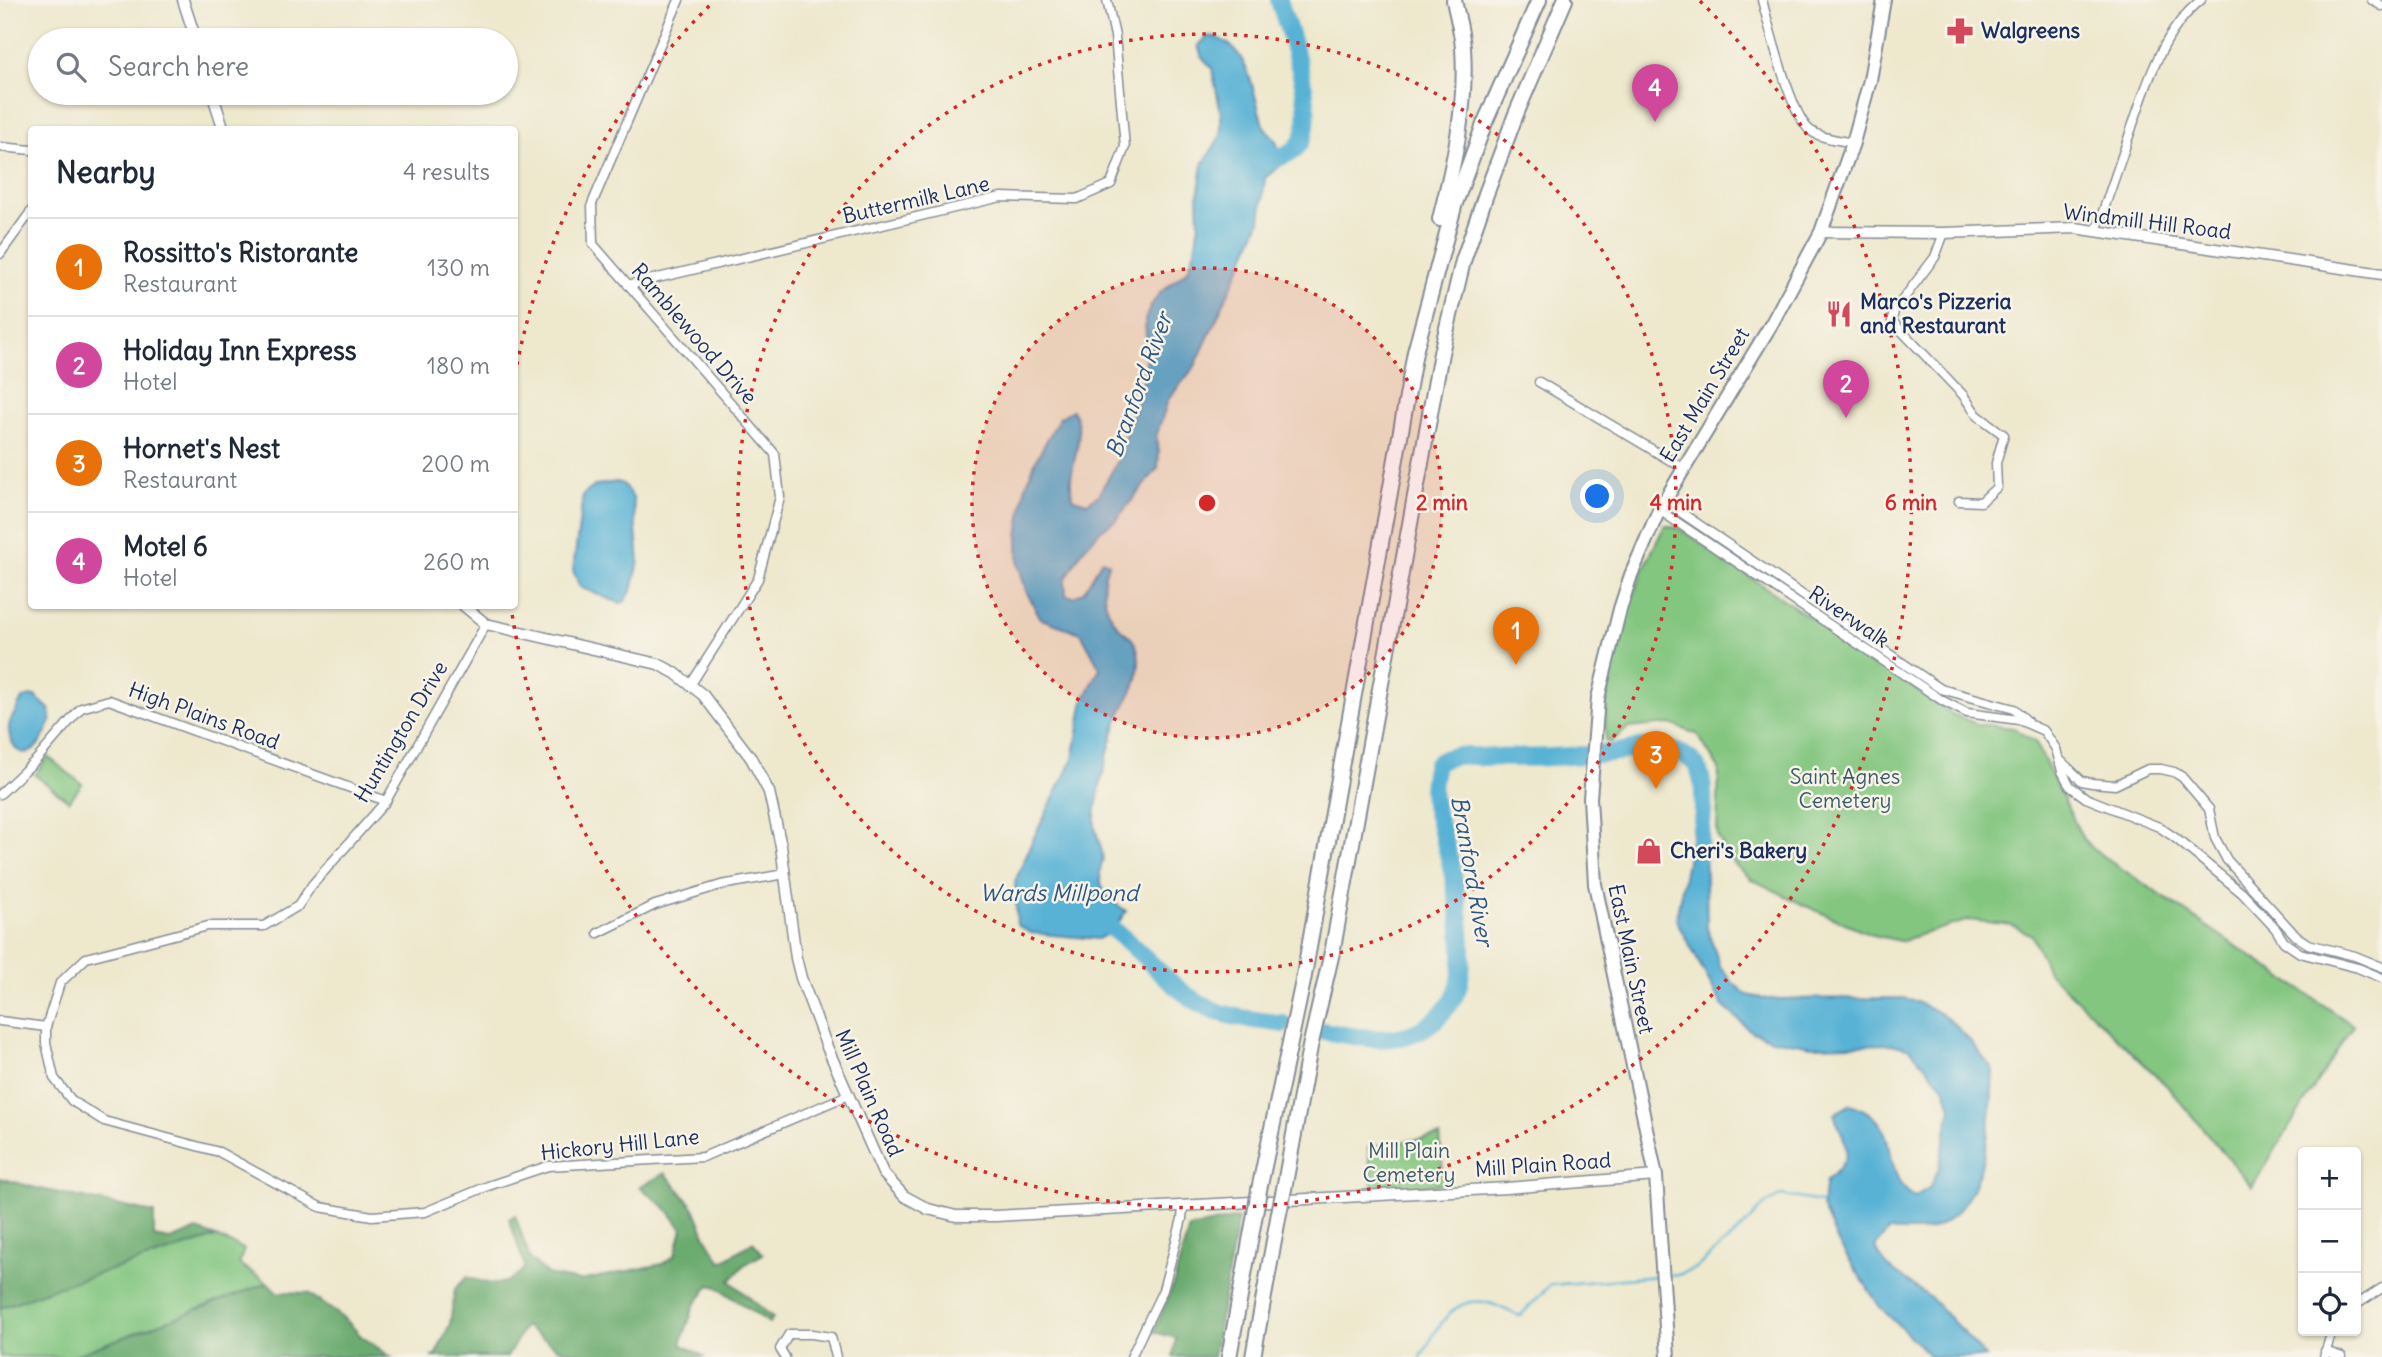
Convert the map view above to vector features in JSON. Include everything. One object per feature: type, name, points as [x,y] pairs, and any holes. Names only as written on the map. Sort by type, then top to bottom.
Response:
[{"type":"highway","points":[[1229,1357],[1259,1190],[1303,981],[1430,261],[1455,161],[1463,101],[1463,46],[1454,0]]},
{"type":"highway","points":[[1416,352],[1455,203],[1485,122],[1539,0]]},
{"type":"highway","points":[[1253,1357],[1310,1047],[1333,948],[1441,354],[1463,261],[1516,114],[1565,0]]},
{"type":"main road","name":"East Main Street","points":[[1668,1357],[1656,1176],[1598,905],[1591,840],[1590,772],[1604,664],[1619,609],[1636,562],[1662,505],[1770,326],[1821,232],[1853,144],[1870,80],[1884,0]]},
{"type":"street","points":[[183,0],[192,28]]},
{"type":"street","name":"Ramblewood Drive","points":[[678,0],[592,204],[593,244],[775,454],[780,498],[758,579],[691,684]]},
{"type":"street","name":"Buttermilk Lane","points":[[628,285],[1001,197],[1077,199],[1111,184],[1125,147],[1115,36],[1107,0]]},
{"type":"street","points":[[1762,0],[1781,67],[1802,122],[1816,134],[1853,144]]},
{"type":"street","points":[[2096,230],[2150,75],[2173,31],[2190,9],[2201,0]]},
{"type":"street","points":[[2372,0],[2382,5]]},
{"type":"street","points":[[216,105],[223,126]]},
{"type":"street","points":[[0,147],[28,150]]},
{"type":"street","points":[[0,254],[28,216]]},
{"type":"street","name":"Windmill Hill Road","points":[[1821,232],[1944,233],[2075,228],[2382,274]]},
{"type":"street","points":[[1944,233],[1935,257],[1894,311],[1892,321],[1963,395],[1977,415],[2004,435],[1996,463],[1997,487],[1981,502],[1959,501]]},
{"type":"street","points":[[1539,382],[1683,468]]},
{"type":"street","name":"Riverwalk","points":[[1662,505],[1943,701],[1967,713],[2019,720],[2044,731],[2056,750],[2070,786],[2087,797],[2159,827],[2174,837],[2242,893],[2292,948],[2300,953],[2358,968],[2382,978]]},
{"type":"street","name":"Riverwalk","points":[[1662,505],[1941,689],[2014,709],[2031,726]]},
{"type":"street","name":"Mill Plain Road","points":[[468,609],[485,624],[658,664],[691,684],[719,714],[765,780],[775,812],[801,978],[848,1096],[883,1173],[893,1185],[917,1203],[942,1214],[967,1217],[1507,1188],[1656,1176]]},
{"type":"street","name":"Huntington Drive","points":[[312,884],[386,800],[485,624]]},
{"type":"street","name":"High Plains Road","points":[[0,794],[37,758],[81,708],[110,700],[386,800]]},
{"type":"street","name":"Riverwalk","points":[[2058,759],[2082,781],[2092,783],[2115,785],[2148,769],[2161,768],[2182,777],[2209,809],[2215,838],[2227,860],[2296,936],[2308,944],[2355,956],[2382,967]]},
{"type":"street","points":[[598,933],[655,905],[721,885],[785,874]]},
{"type":"street","name":"Hickory Hill Lane","points":[[312,884],[298,905],[264,926],[208,926],[86,958],[60,983],[46,1027],[46,1043],[54,1078],[72,1101],[104,1121],[219,1152],[320,1207],[372,1216],[425,1212],[488,1186],[548,1166],[703,1157],[848,1096]]},
{"type":"street","points":[[0,1021],[46,1027]]},
{"type":"street","points":[[1131,1357],[1163,1290],[1183,1207]]},
{"type":"street","points":[[2361,1302],[2382,1288]]},
{"type":"street","points":[[785,1357],[780,1349],[789,1334],[812,1334],[831,1338],[836,1357]]},
{"type":"street","points":[[2330,1336],[2325,1354],[2342,1357]]},
{"type":"green space","name":"Saint Agnes Cemetery","points":[[1665,525],[1680,529],[1952,714],[1977,724],[2014,728],[2036,743],[2083,839],[2094,850],[2353,1025],[2252,1187],[2167,1086],[2048,972],[2032,935],[2012,925],[1969,920],[1900,941],[1873,935],[1806,906],[1751,879],[1726,852],[1717,835],[1719,769],[1697,734],[1670,724],[1628,728],[1611,742],[1605,741],[1607,692],[1622,627],[1637,585]]},
{"type":"green space","points":[[48,757],[82,784],[69,801],[35,775]]},
{"type":"green space","name":"Mill Plain Cemetery","points":[[1440,1136],[1444,1184],[1373,1189],[1368,1147]]},
{"type":"green space","points":[[665,1173],[694,1208],[706,1237],[721,1262],[753,1242],[763,1254],[744,1265],[730,1281],[773,1318],[769,1323],[717,1287],[710,1285],[694,1306],[681,1344],[705,1357],[593,1357],[559,1349],[525,1326],[507,1357],[431,1357],[435,1356],[450,1324],[455,1289],[467,1277],[499,1284],[512,1279],[525,1267],[509,1219],[515,1215],[530,1259],[548,1275],[580,1281],[662,1264],[675,1255],[682,1229],[666,1208],[640,1187]]},
{"type":"green space","points":[[0,1178],[154,1213],[154,1237],[170,1240],[197,1230],[216,1237],[60,1286],[0,1308]]},
{"type":"green space","points":[[0,1186],[153,1257],[216,1237],[244,1249],[239,1264],[268,1283],[237,1295],[369,1357],[0,1357]]},
{"type":"green space","points":[[1238,1218],[1213,1357],[1173,1357],[1176,1338],[1154,1332],[1174,1282],[1189,1228]]},
{"type":"green space","points":[[268,1283],[277,1292],[308,1293],[391,1357],[70,1357]]},
{"type":"water","name":"Wards Millpond","points":[[1208,36],[1222,40],[1241,58],[1264,126],[1275,140],[1285,162],[1265,178],[1260,221],[1245,257],[1195,366],[1168,400],[1156,437],[1158,468],[1116,520],[1100,531],[1082,551],[1065,580],[1066,595],[1074,597],[1084,591],[1102,560],[1109,563],[1104,579],[1106,604],[1114,620],[1133,640],[1138,651],[1137,679],[1114,731],[1095,818],[1103,858],[1100,872],[1102,886],[1111,900],[1126,911],[1113,931],[1098,939],[1031,933],[1017,925],[1015,882],[1073,759],[1084,700],[1100,668],[1081,633],[1041,619],[1026,591],[1018,563],[1018,536],[1025,489],[1035,462],[1059,418],[1072,410],[1079,432],[1071,477],[1074,499],[1087,503],[1098,495],[1121,456],[1143,378],[1147,350],[1145,320],[1151,305],[1161,292],[1188,270],[1195,250],[1199,223],[1198,197],[1203,164],[1221,135],[1221,114],[1212,68],[1202,57],[1198,46]]},
{"type":"water","points":[[617,482],[623,484],[633,498],[639,562],[632,590],[624,602],[619,603],[584,589],[579,585],[573,570],[583,495],[596,485]]},
{"type":"water","points":[[35,696],[50,710],[51,721],[37,747],[24,753],[13,745],[9,726],[21,701]]},
{"type":"water","points":[[1694,823],[1705,843],[1707,928],[1720,966],[1747,995],[1767,999],[1904,998],[1934,1010],[1956,1025],[1993,1070],[1988,1137],[1983,1160],[1964,1203],[1950,1218],[1931,1229],[1888,1231],[1875,1247],[1886,1265],[1933,1300],[1986,1357],[1931,1357],[1880,1307],[1839,1244],[1822,1207],[1826,1181],[1842,1164],[1846,1150],[1834,1114],[1851,1104],[1875,1118],[1882,1126],[1894,1168],[1903,1188],[1914,1197],[1930,1187],[1939,1168],[1951,1107],[1945,1088],[1910,1049],[1892,1044],[1812,1046],[1772,1039],[1752,1032],[1722,1005],[1676,920]]},
{"type":"waterway","name":"Branford River","points":[[1259,165],[1285,155],[1298,146],[1307,116],[1296,53],[1279,0]]},
{"type":"waterway","name":"Branford River","points":[[1324,1031],[1356,1037],[1402,1036],[1417,1032],[1430,1024],[1453,999],[1459,985],[1462,945],[1453,877],[1433,796],[1433,777],[1436,764],[1441,760],[1460,756],[1578,756],[1651,747],[1675,751],[1686,756],[1700,773],[1703,810],[1697,858]]},
{"type":"waterway","name":"Branford River","points":[[1095,918],[1125,939],[1193,999],[1227,1015],[1283,1024]]},
{"type":"waterway","points":[[1668,1276],[1696,1268],[1765,1204],[1782,1195],[1824,1203]]},
{"type":"waterway","points":[[1421,1357],[1438,1328],[1461,1305],[1471,1302],[1488,1303],[1520,1316],[1550,1285],[1658,1276]]},
{"type":"place","name":"Walgreens","points":[[1960,31]]},
{"type":"place","name":"Motel 6","points":[[1655,122]]},
{"type":"place","name":"Marco's Pizzeria and Restaurant","points":[[1839,314]]},
{"type":"place","name":"Holiday Inn Express","points":[[1846,418]]},
{"type":"place","name":"Rossitto's Ristorante","points":[[1516,665]]},
{"type":"place","name":"Hornet's Nest","points":[[1656,789]]},
{"type":"place","name":"Cheri's Bakery","points":[[1649,851]]}]
